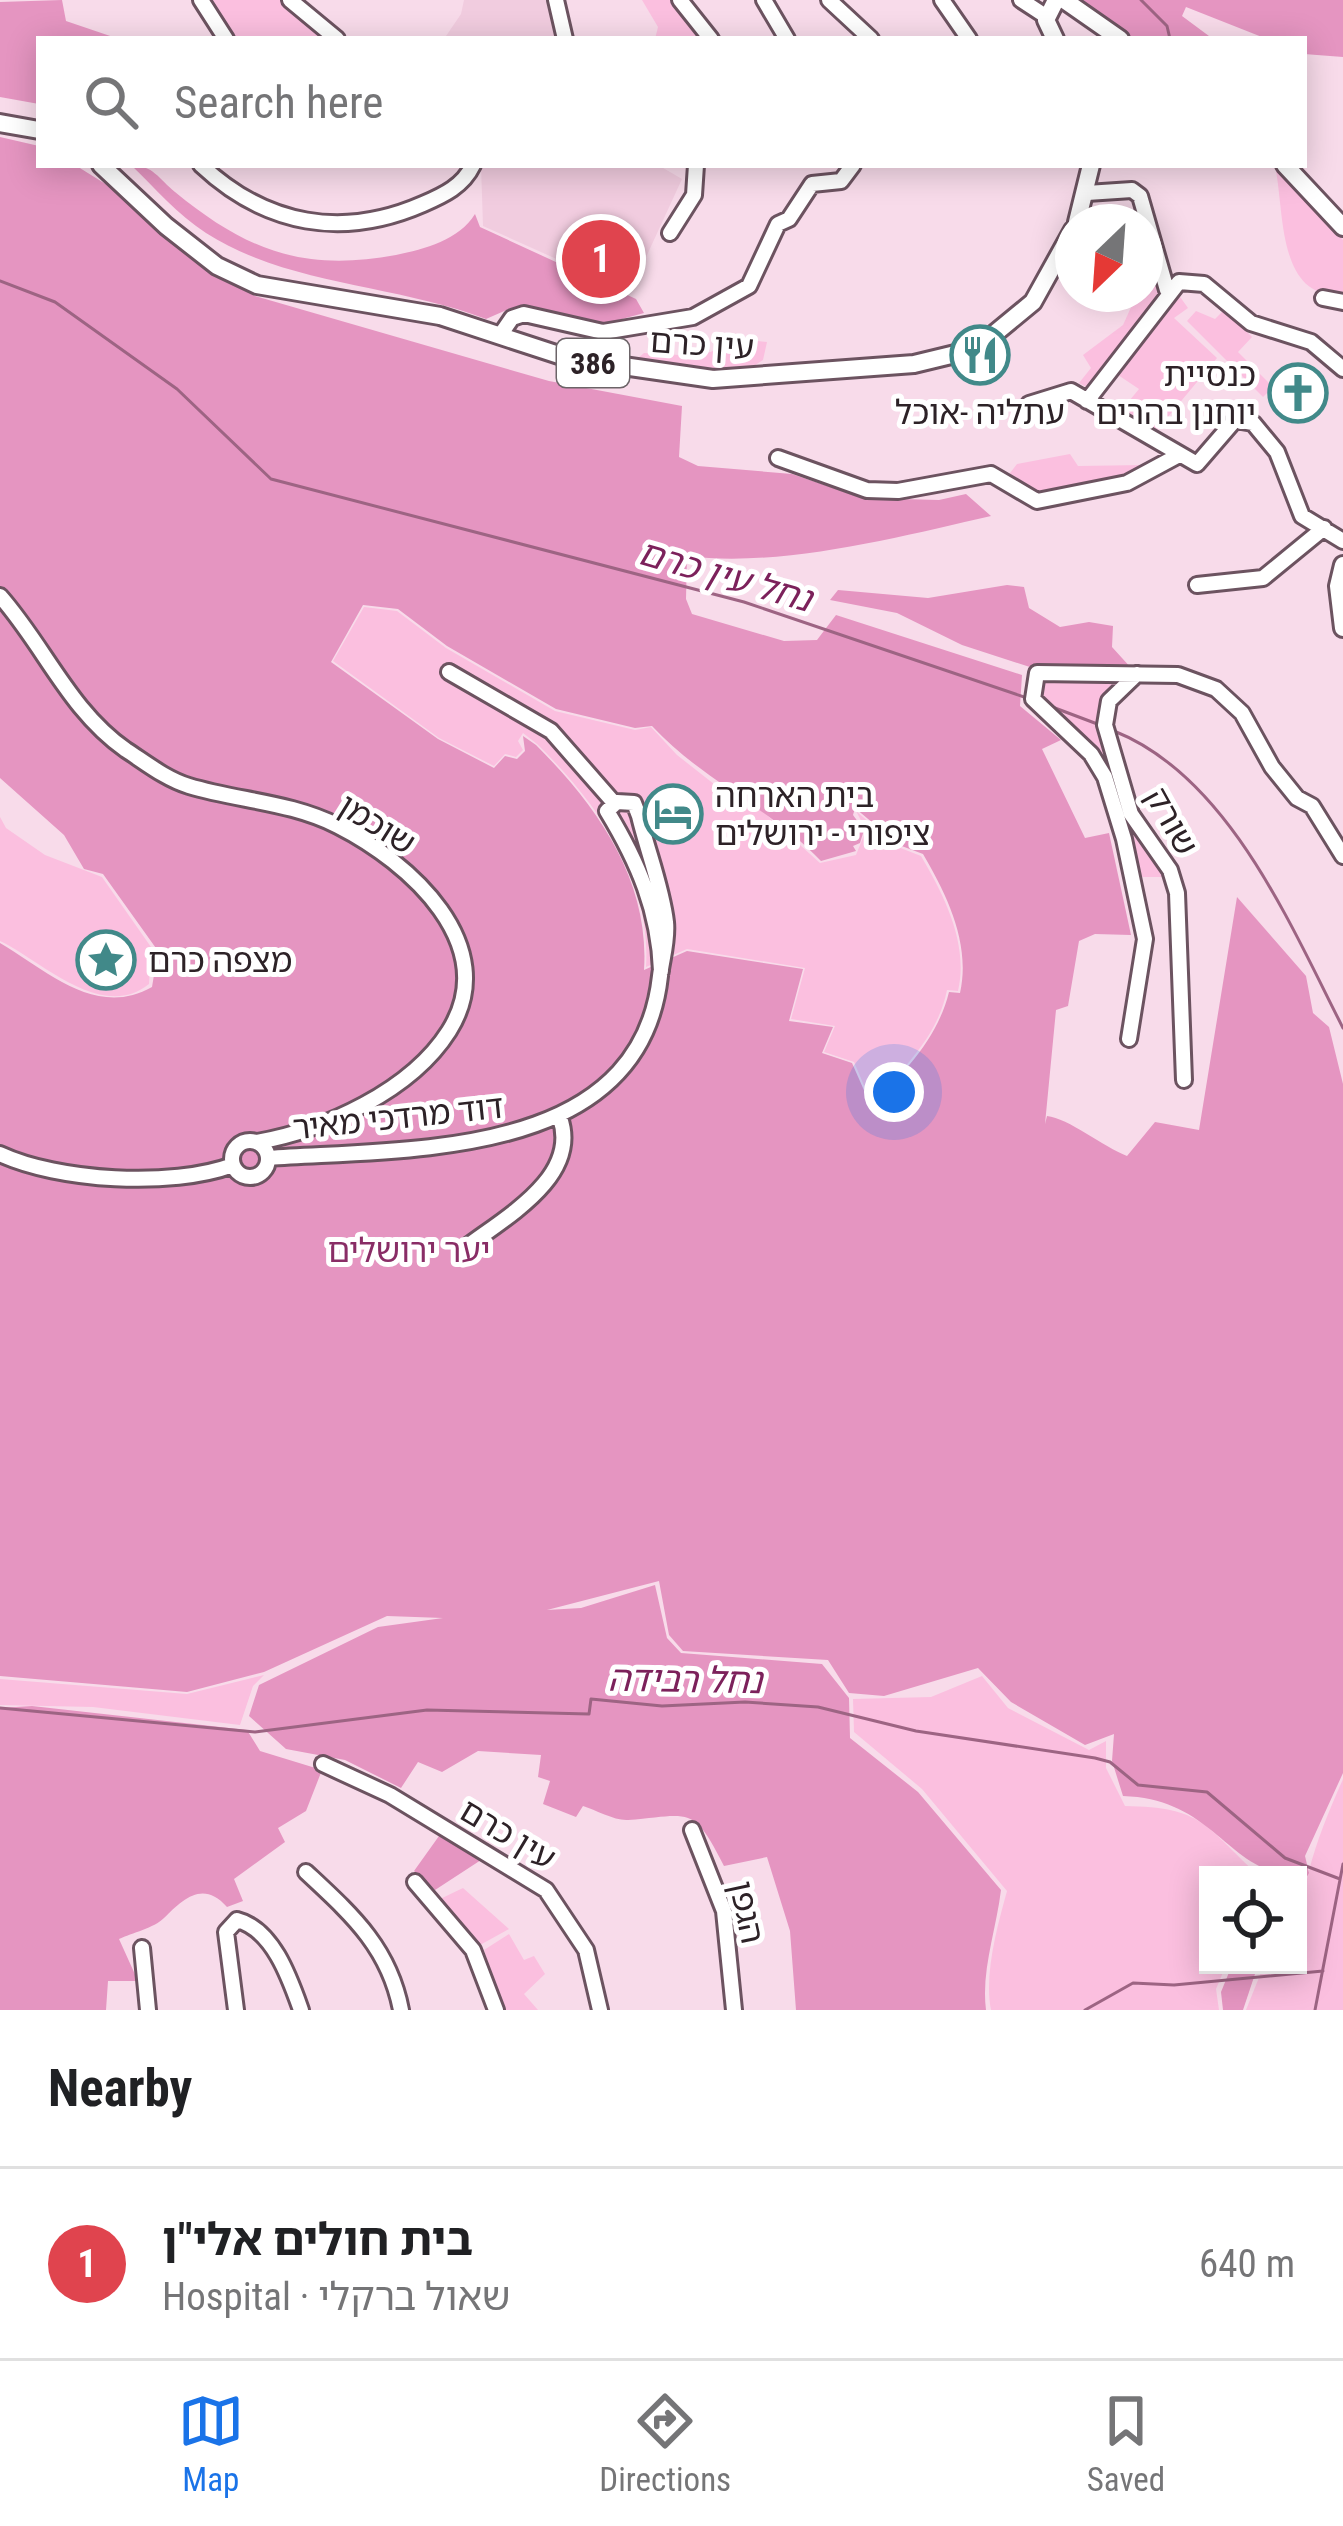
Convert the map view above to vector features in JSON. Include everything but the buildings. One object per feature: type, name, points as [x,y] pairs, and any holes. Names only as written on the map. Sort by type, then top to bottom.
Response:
[{"type":"main road","points":[[1051,5],[1054,36]]},
{"type":"main road","points":[[1051,5],[1114,36]]},
{"type":"main road","points":[[0,123],[36,129]]},
{"type":"main road","name":"עין כרם","points":[[104,168],[166,226],[218,266],[256,285],[405,309],[501,334],[568,358],[713,379],[935,361],[976,349],[1017,320],[1055,266]]},
{"type":"main road","points":[[1084,204],[1091,168]]},
{"type":"main road","points":[[1288,168],[1343,226]]},
{"type":"main road","points":[[1343,565],[1338,586],[1343,628]]},
{"type":"street","points":[[201,0],[224,36]]},
{"type":"street","points":[[290,0],[333,36]]},
{"type":"street","points":[[556,0],[565,36]]},
{"type":"street","points":[[680,0],[708,36]]},
{"type":"street","points":[[764,0],[785,36]]},
{"type":"street","points":[[829,0],[868,36]]},
{"type":"street","points":[[941,0],[967,36]]},
{"type":"street","points":[[1021,0],[1051,5]]},
{"type":"street","points":[[206,168],[267,209],[304,223],[340,227],[390,218],[436,198],[457,187],[471,168]]},
{"type":"street","points":[[670,233],[694,195],[696,168]]},
{"type":"street","points":[[501,334],[512,318],[524,314],[614,332],[703,313],[749,286],[778,224],[789,219],[812,184],[841,181],[851,168]]},
{"type":"street","points":[[1088,193],[1132,190],[1140,196],[1167,290]]},
{"type":"street","points":[[1087,401],[1159,313],[1167,290],[1178,282],[1204,284],[1251,323],[1311,342],[1341,364]]},
{"type":"street","points":[[1323,298],[1343,302]]},
{"type":"street","points":[[1029,404],[1063,392],[1196,464],[1235,420],[1253,423],[1277,452],[1297,509],[1343,541]]},
{"type":"street","points":[[778,458],[867,490],[898,490],[991,474],[1037,501],[1126,483],[1179,455]]},
{"type":"street","points":[[1197,585],[1263,578],[1324,528]]},
{"type":"street","name":"שוכמן","points":[[0,596],[79,708],[120,745],[184,784],[284,806],[339,826],[423,888],[459,940],[467,966],[460,1004],[451,1028],[427,1060],[345,1113],[257,1142]]},
{"type":"street","points":[[449,672],[551,731],[615,804]]},
{"type":"street","points":[[1129,1039],[1145,939],[1124,839],[1105,777],[1090,754],[1039,708],[1031,688],[1037,673],[1193,678],[1228,699],[1257,735],[1272,767],[1297,798],[1312,806],[1343,856]]},
{"type":"street","name":"שורק","points":[[1136,674],[1108,701],[1105,725],[1131,814],[1170,869],[1178,893],[1184,1080]]},
{"type":"street","name":"דוד מרדכי מאיר","points":[[269,1158],[507,1135],[560,1118],[593,1095],[630,1055],[655,1010],[661,971],[666,919],[639,816],[628,800],[607,811],[643,879],[659,931],[661,971]]},
{"type":"street","points":[[461,1251],[549,1179],[564,1155],[567,1138],[560,1118]]},
{"type":"street","points":[[0,1154],[38,1172],[136,1177],[232,1165],[251,1178],[262,1174],[269,1158],[257,1142],[236,1148],[232,1165]]},
{"type":"street","name":"עין כרם","points":[[323,1764],[390,1795],[546,1890],[586,1950],[600,2010]]},
{"type":"street","name":"הגפן","points":[[692,1829],[723,1906],[734,2010]]},
{"type":"street","points":[[306,1872],[372,1936],[392,1974],[401,2010]]},
{"type":"street","points":[[415,1882],[473,1950],[496,2010]]},
{"type":"street","points":[[236,2010],[227,1925],[247,1923],[264,1938],[286,1972],[301,2010]]},
{"type":"street","points":[[142,1948],[148,2010]]},
{"type":"shaded area","points":[[209,0],[283,0],[325,36],[230,36]]},
{"type":"shaded area","points":[[464,0],[546,0],[558,36],[446,36]]},
{"type":"shaded area","points":[[642,0],[677,0],[705,36],[656,36],[658,27]]},
{"type":"shaded area","points":[[481,168],[663,168],[682,179],[630,292],[483,226]]},
{"type":"shaded area","points":[[1275,168],[1343,240],[1343,295],[1321,293],[1306,283],[1295,268],[1283,228]]},
{"type":"shaded area","points":[[1178,294],[1188,308],[1174,318],[1217,358],[1152,436],[1120,412],[1139,389],[1118,375]]},
{"type":"shaded area","points":[[1225,309],[1252,337],[1238,352],[1273,387],[1263,397],[1187,321],[1196,311],[1215,319]]},
{"type":"shaded area","points":[[1129,312],[1154,312],[1090,389],[1079,383],[1091,368],[1083,355],[1123,325]]},
{"type":"shaded area","points":[[749,340],[767,342],[763,360],[743,373],[632,363],[644,353],[697,356]]},
{"type":"shaded area","points":[[1070,454],[1078,466],[1145,465],[1146,471],[1035,497],[1007,477],[1017,464]]},
{"type":"shaded area","points":[[364,607],[397,611],[446,648],[555,711],[635,730],[651,727],[677,755],[719,788],[750,800],[820,863],[856,855],[866,830],[856,811],[898,847],[921,856],[952,920],[961,973],[958,991],[947,990],[936,1022],[907,1065],[871,1102],[854,1062],[824,1052],[835,1026],[791,1019],[805,968],[687,949],[646,967],[640,903],[616,844],[580,791],[537,744],[523,733],[518,741],[523,750],[516,757],[505,754],[494,766],[439,738],[333,661]]},
{"type":"shaded area","points":[[1050,676],[1123,677],[1106,699],[1129,817],[1164,877],[1140,877],[1105,767],[1084,737],[1043,699],[1041,681]]},
{"type":"shaded area","points":[[0,817],[6,828],[45,855],[102,877],[151,947],[149,984],[130,994],[91,992],[0,941]]},
{"type":"shaded area","points":[[264,1675],[253,1686],[240,1725],[93,1707],[0,1705],[0,1679],[187,1694]]},
{"type":"shaded area","points":[[982,1676],[1008,1708],[1089,1750],[1106,1741],[1106,1768],[1125,1806],[1187,1815],[1213,1831],[1249,1866],[1199,1866],[1199,1974],[1222,1974],[1216,1989],[1219,2010],[991,2010],[990,1966],[1007,1891],[922,1789],[854,1732],[853,1699],[931,1697]]},
{"type":"shaded area","points":[[1343,1779],[1343,2010],[1246,2010],[1260,1974],[1307,1974],[1307,1881]]},
{"type":"shaded area","points":[[463,1888],[509,1929],[480,1945],[438,1900]]},
{"type":"shaded area","points":[[509,1934],[524,1960],[534,1956],[545,1974],[524,1994],[538,2010],[503,2010],[484,1950]]},
{"type":"green space","points":[[62,0],[66,21],[110,36],[36,36],[36,103],[0,97],[0,2]]},
{"type":"green space","points":[[1076,0],[1343,0],[1343,57],[1307,54],[1307,36],[1259,36],[1186,7],[1182,16],[1209,36],[1129,36]]},
{"type":"green space","name":"יער ירושלים","points":[[0,137],[36,145],[36,168],[80,168],[112,188],[202,266],[255,296],[549,381],[682,406],[679,457],[698,466],[792,474],[863,498],[939,500],[966,494],[991,516],[800,554],[723,559],[687,556],[686,599],[692,614],[784,641],[817,640],[836,615],[1022,675],[1020,706],[1061,740],[1042,749],[1085,838],[1109,833],[1131,935],[1095,934],[1079,941],[1068,1006],[1056,1010],[1045,1124],[1047,1116],[1056,1118],[1127,1156],[1155,1122],[1199,1130],[1237,897],[1306,976],[1313,1013],[1329,1027],[1343,1084],[1343,1773],[1305,1856],[1309,1873],[1307,1877],[1307,1866],[1254,1863],[1180,1810],[1155,1800],[1123,1796],[1112,1761],[1114,1734],[1085,1745],[1011,1702],[978,1668],[884,1696],[849,1693],[828,1660],[683,1651],[669,1635],[659,1581],[547,1610],[581,1608],[655,1585],[667,1638],[681,1653],[822,1664],[849,1698],[850,1738],[918,1792],[1001,1890],[987,1966],[986,2010],[796,2010],[790,1931],[767,1857],[724,1866],[705,1832],[688,1818],[623,1820],[583,1806],[576,1817],[543,1804],[550,1781],[538,1777],[541,1755],[478,1751],[442,1772],[418,1762],[401,1788],[345,1760],[286,1749],[249,1716],[259,1685],[378,1627],[443,1618],[387,1616],[264,1672],[187,1692],[0,1676],[0,943],[72,987],[111,997],[152,987],[158,951],[103,874],[84,869],[64,835],[0,778]],"holes":[[[363,605],[398,609],[447,646],[556,709],[635,728],[652,726],[821,861],[856,851],[853,846],[860,843],[864,830],[853,815],[855,808],[899,845],[923,854],[955,921],[962,956],[960,993],[949,992],[928,1040],[870,1104],[852,1063],[822,1053],[833,1027],[789,1021],[803,969],[687,951],[644,970],[644,937],[629,875],[599,819],[536,745],[523,736],[525,751],[517,759],[505,756],[494,768],[438,739],[331,662]]]},
{"type":"green space","points":[[134,168],[150,170],[227,229],[278,252],[305,258],[363,260],[418,250],[451,237],[475,214],[480,227],[636,299],[644,313],[600,325],[511,308],[486,319],[272,264],[206,233]]},
{"type":"green space","points":[[1007,585],[1024,587],[1029,608],[1060,627],[1089,622],[1113,626],[1112,647],[1132,669],[1033,668],[962,645],[897,613],[830,600],[838,590],[928,598]]},
{"type":"green space","points":[[32,1706],[247,1730],[260,1751],[322,1770],[306,1811],[278,1828],[285,1842],[234,1879],[243,1901],[227,1907],[210,1894],[193,1895],[155,1925],[119,1939],[138,1981],[108,1981],[106,2010],[0,2010],[0,1708]]},
{"type":"green space","points":[[439,1836],[481,1860],[435,1890],[414,1871]]},
{"type":"green space","points":[[1228,1974],[1255,1974],[1243,2010],[1223,2010],[1221,1992]]},
{"type":"waterway","points":[[1141,0],[1167,26],[1169,36]]},
{"type":"waterway","name":"נחל עין כרם","points":[[0,281],[55,302],[177,389],[271,479],[744,602],[1027,698]]},
{"type":"waterway","name":"נחל עין כרם","points":[[1047,705],[1100,725]]},
{"type":"waterway","name":"נחל עין כרם","points":[[1114,731],[1154,752],[1223,817],[1277,900],[1343,1028]]},
{"type":"waterway","name":"נחל רבידה","points":[[0,1708],[255,1732],[427,1710],[589,1714],[591,1699],[662,1706],[745,1702],[818,1707],[916,1731],[1095,1758],[1110,1762],[1138,1785],[1207,1792],[1285,1858],[1340,1879]]},
{"type":"waterway","points":[[1315,2010],[1343,1864]]},
{"type":"waterway","points":[[1085,2010],[1133,1983],[1174,1985],[1323,1971]]},
{"type":"place","name":"בית חולים אלי\"ן","points":[[601,259]]},
{"type":"place","name":"עתליה -אוכל","points":[[980,355]]},
{"type":"place","name":"כנסיית יוחנן בהרים","points":[[1298,393]]},
{"type":"place","name":"בית הארחה ציפורי - ירושלים","points":[[673,814]]},
{"type":"place","name":"מצפה כרם","points":[[106,960]]}]
